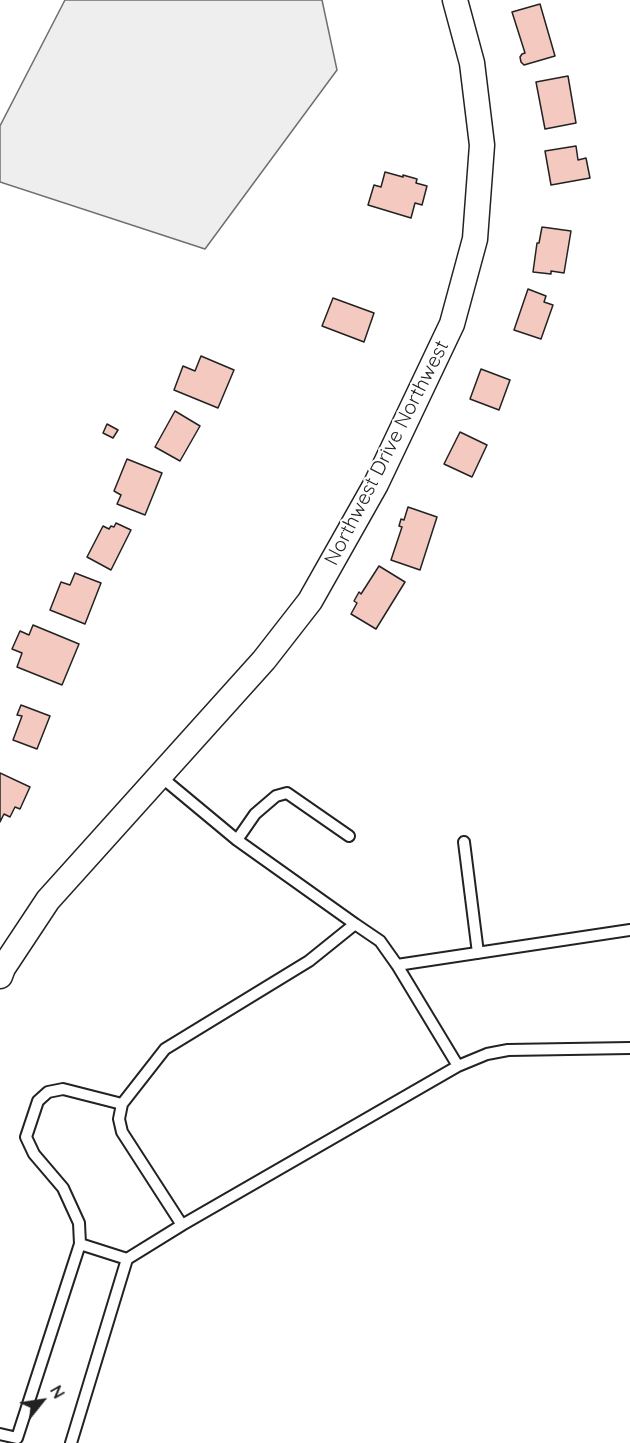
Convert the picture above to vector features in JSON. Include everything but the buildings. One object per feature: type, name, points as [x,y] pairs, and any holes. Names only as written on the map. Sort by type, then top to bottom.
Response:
[{"type":"street","name":"Northwest Drive Northwest","points":[[0,976],[48,900],[264,660],[310,601],[376,484],[452,324],[475,238],[482,145],[472,63],[455,0]]},
{"type":"lane","points":[[160,776],[237,840],[380,941],[458,1066]]},
{"type":"lane","points":[[237,840],[255,814],[276,796],[287,793],[349,836]]},
{"type":"lane","points":[[464,842],[478,953]]},
{"type":"lane","points":[[182,1225],[122,1132],[119,1119],[122,1104],[165,1049],[309,961],[355,924]]},
{"type":"lane","points":[[396,965],[630,930]]},
{"type":"lane","points":[[71,1443],[127,1259],[458,1066],[487,1054],[508,1050],[630,1048]]},
{"type":"lane","points":[[0,1434],[17,1438],[80,1244],[79,1223],[63,1188],[34,1154],[26,1137],[38,1101],[48,1092],[63,1089],[122,1104]]},
{"type":"lane","points":[[80,1244],[127,1259]]},
{"type":"shaded area","points":[[65,0],[322,0],[337,70],[205,249],[0,182],[0,126]]}]
